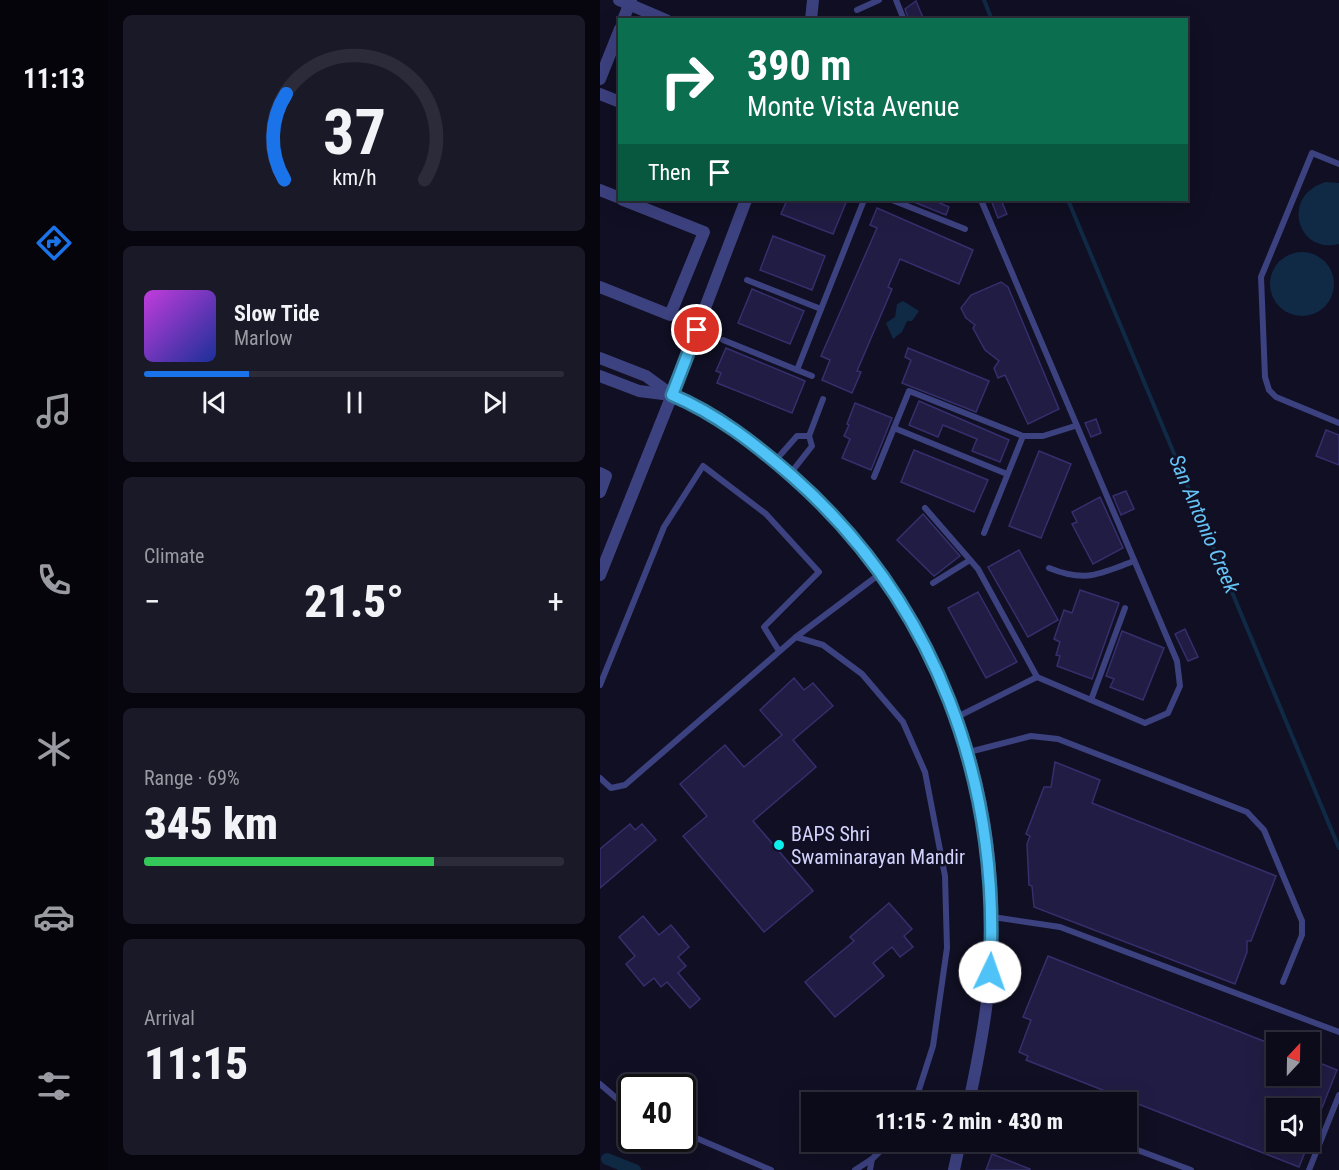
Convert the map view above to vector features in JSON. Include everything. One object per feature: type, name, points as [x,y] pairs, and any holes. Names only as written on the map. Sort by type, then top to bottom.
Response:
[{"type":"street","points":[[811,18],[813,0]]},
{"type":"street","points":[[623,18],[626,2],[662,18]]},
{"type":"street","points":[[600,79],[618,35]]},
{"type":"street","points":[[600,94],[618,101]]},
{"type":"street","points":[[600,190],[618,198]]},
{"type":"street","points":[[600,287],[670,315],[704,232],[626,201]]},
{"type":"street","points":[[600,575],[746,201]]},
{"type":"street","points":[[600,358],[646,376],[672,395],[706,412],[775,461],[839,522],[881,573],[912,622],[957,717],[969,752],[988,844],[993,917],[987,1009],[971,1092]]},
{"type":"street","points":[[600,376],[639,391],[672,395]]},
{"type":"street","points":[[600,492],[603,475]]},
{"type":"street","points":[[954,1170],[958,1152]]},
{"type":"lane","points":[[857,10],[879,0]]},
{"type":"lane","points":[[896,0],[903,18]]},
{"type":"lane","points":[[1339,164],[1312,153],[1261,277],[1263,351],[1269,390],[1276,398],[1339,423]]},
{"type":"lane","points":[[797,370],[864,201]]},
{"type":"lane","points":[[895,201],[965,229]]},
{"type":"lane","points":[[925,508],[970,560],[996,599],[1037,677],[1145,723],[1168,713],[1180,686],[1177,661],[1075,426],[981,201]]},
{"type":"lane","points":[[747,280],[821,309]]},
{"type":"lane","points":[[723,340],[812,376]]},
{"type":"lane","points":[[874,477],[909,392],[1023,436],[1043,436],[1075,426]]},
{"type":"lane","points":[[790,474],[812,447],[809,436],[823,399]]},
{"type":"lane","points":[[894,428],[1007,474]]},
{"type":"lane","points":[[775,461],[798,436],[809,436]]},
{"type":"lane","points":[[984,533],[1023,436]]},
{"type":"lane","points":[[600,685],[664,527],[703,466],[766,514],[819,572],[764,627],[779,651]]},
{"type":"lane","points":[[933,583],[970,560]]},
{"type":"lane","points":[[1049,568],[1077,578],[1102,573],[1134,561]]},
{"type":"lane","points":[[600,778],[611,788],[625,785],[779,651],[881,573]]},
{"type":"lane","points":[[1091,700],[1125,608]]},
{"type":"lane","points":[[796,637],[823,645],[862,674],[903,722],[925,772],[945,876],[947,948],[933,1046],[918,1092]]},
{"type":"lane","points":[[957,717],[1037,677]]},
{"type":"lane","points":[[969,752],[1031,736],[1058,739],[1247,812],[1264,830],[1302,921],[1302,934],[1283,982]]},
{"type":"lane","points":[[993,917],[1060,927],[1339,1032]]},
{"type":"lane","points":[[600,1084],[618,1098]]},
{"type":"lane","points":[[1309,1170],[1339,1095]]},
{"type":"lane","points":[[696,1138],[771,1170]]},
{"type":"lane","points":[[1137,1150],[1191,1170]]},
{"type":"lane","points":[[855,1170],[872,1160],[880,1152]]},
{"type":"lane","points":[[870,1170],[872,1160]]},
{"type":"water","points":[[1326,182],[1339,183],[1339,244],[1324,245],[1313,241],[1304,233],[1300,222],[1299,210],[1303,199],[1312,189]]},
{"type":"water","points":[[1302,252],[1320,258],[1328,266],[1334,284],[1328,302],[1320,310],[1302,316],[1284,310],[1276,302],[1270,284],[1276,266],[1284,258]]},
{"type":"water","points":[[903,301],[919,311],[912,321],[907,321],[902,332],[893,339],[886,323],[895,317],[897,304]]},
{"type":"building","points":[[916,1],[923,18],[908,18],[905,9]]},
{"type":"building","points":[[787,201],[847,201],[833,234],[781,214]]},
{"type":"building","points":[[911,201],[935,201],[949,207],[946,215]]},
{"type":"building","points":[[991,201],[1001,201],[1007,214],[998,218]]},
{"type":"building","points":[[877,208],[973,250],[959,284],[900,259],[888,287],[892,289],[857,371],[861,372],[852,393],[822,380],[830,360],[821,356],[877,228],[870,225]]},
{"type":"building","points":[[773,236],[825,256],[812,290],[760,270]]},
{"type":"building","points":[[1001,282],[1008,287],[1059,409],[1028,424],[1005,375],[998,378],[994,368],[999,361],[985,350],[973,328],[975,325],[966,318],[961,308],[971,295]]},
{"type":"building","points":[[752,289],[804,311],[790,344],[738,323]]},
{"type":"building","points":[[726,348],[805,381],[792,413],[717,383],[721,373],[716,371]]},
{"type":"building","points":[[908,348],[989,381],[976,412],[902,383],[911,360],[905,357]]},
{"type":"building","points":[[919,401],[1009,440],[1000,462],[972,451],[977,439],[943,425],[938,437],[909,425]]},
{"type":"building","points":[[855,403],[892,418],[871,470],[842,458],[850,439],[844,436]]},
{"type":"building","points":[[1096,419],[1101,433],[1091,437],[1085,423]]},
{"type":"building","points":[[1326,430],[1339,435],[1339,465],[1316,456]]},
{"type":"building","points":[[914,450],[988,480],[974,512],[901,482]]},
{"type":"building","points":[[1039,451],[1071,464],[1041,538],[1009,526]]},
{"type":"building","points":[[1126,491],[1134,509],[1121,515],[1113,496]]},
{"type":"building","points":[[1100,497],[1123,548],[1093,564],[1072,524],[1077,522],[1072,512]]},
{"type":"building","points":[[923,514],[960,556],[934,576],[897,540]]},
{"type":"building","points":[[1019,550],[1058,620],[1028,637],[988,567]]},
{"type":"building","points":[[1080,590],[1119,603],[1092,679],[1057,666],[1060,656],[1056,655],[1060,642],[1054,639],[1064,610],[1072,613]]},
{"type":"building","points":[[978,592],[1017,662],[986,678],[948,608]]},
{"type":"building","points":[[1185,629],[1198,657],[1188,661],[1175,634]]},
{"type":"building","points":[[1122,631],[1164,648],[1143,700],[1110,687],[1114,679],[1106,676]]},
{"type":"building","points":[[794,678],[804,690],[813,683],[833,706],[793,740],[816,767],[753,821],[813,891],[764,932],[683,836],[707,816],[680,784],[725,745],[744,767],[782,735],[760,710]]},
{"type":"building","points":[[1055,762],[1100,780],[1092,803],[1276,876],[1251,941],[1247,941],[1247,952],[1235,984],[1034,907],[1032,886],[1029,885],[1027,844],[1030,836],[1026,834],[1044,787],[1051,787]]},
{"type":"building","points":[[630,824],[635,830],[642,824],[656,840],[600,888],[600,849]]},
{"type":"building","points":[[889,903],[912,929],[904,936],[913,947],[900,957],[892,947],[873,963],[884,976],[835,1017],[805,982],[854,941],[850,937]]},
{"type":"building","points":[[643,916],[659,935],[671,925],[689,947],[678,957],[686,966],[678,973],[700,999],[690,1008],[667,982],[661,987],[654,978],[644,986],[626,964],[635,956],[619,937]]},
{"type":"building","points":[[1048,956],[1266,1042],[1266,1086],[1320,1086],[1320,1063],[1337,1070],[1320,1113],[1320,1098],[1266,1098],[1266,1152],[1305,1152],[1299,1167],[1137,1104],[1137,1092],[1108,1092],[1026,1060],[1028,1056],[1019,1052],[1031,1020],[1023,1017]]},
{"type":"building","points":[[992,1154],[1030,1169],[1030,1170],[986,1170]]},
{"type":"waterway","name":"San Antonio Creek","points":[[984,0],[991,18]]},
{"type":"waterway","name":"San Antonio Creek","points":[[1068,201],[1339,848]]},
{"type":"waterway","points":[[607,1159],[635,1170]]},
{"type":"place","name":"BAPS Shri Swaminarayan Mandir","points":[[779,845]]},
{"type":"route","points":[[697,330],[672,395],[706,412],[739,433],[813,495],[839,522],[881,573],[912,622],[932,661],[957,717],[976,778],[991,872],[993,917],[990,972]]}]
